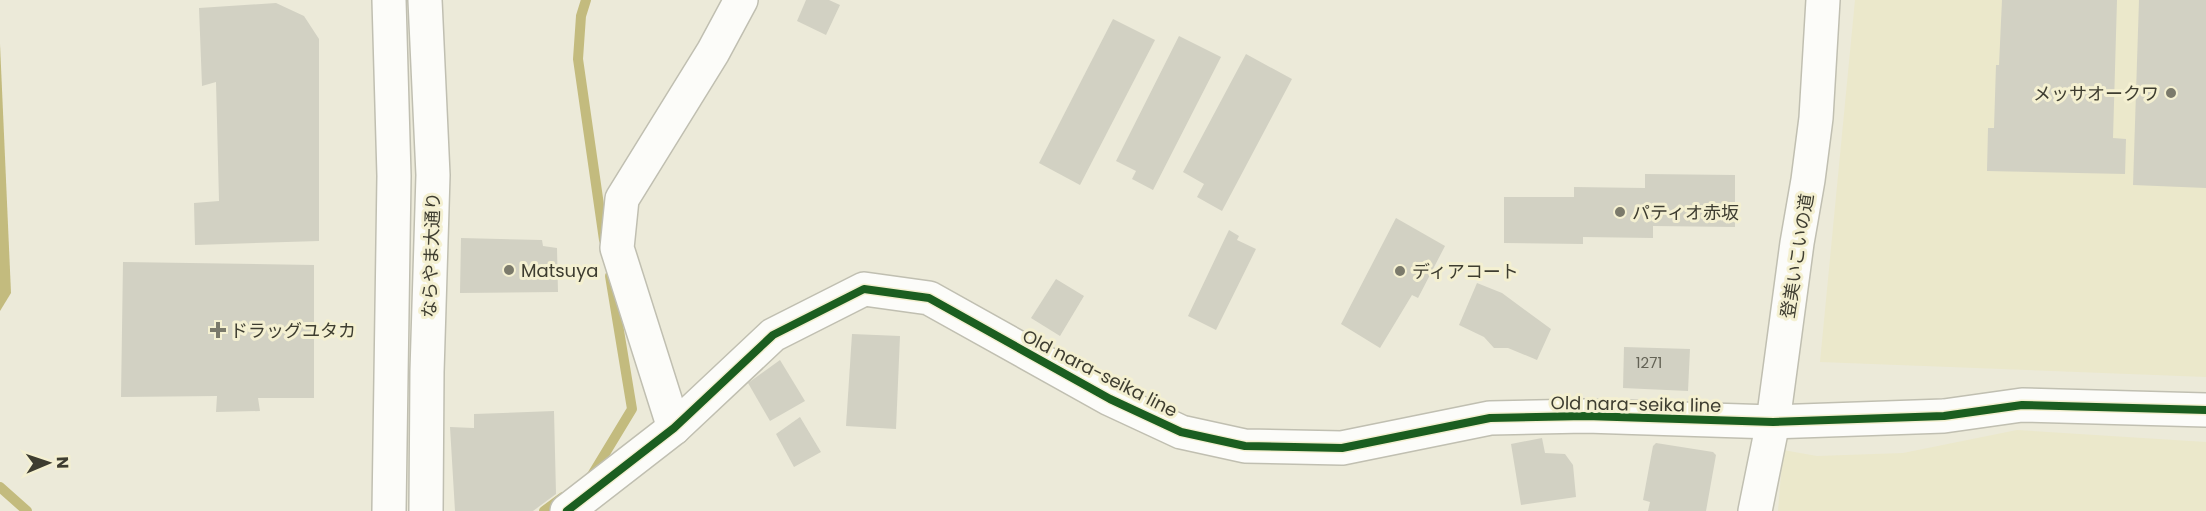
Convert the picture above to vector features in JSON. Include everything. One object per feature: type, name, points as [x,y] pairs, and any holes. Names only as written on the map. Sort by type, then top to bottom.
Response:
[{"type":"street","points":[[389,0],[394,176],[389,511]]},
{"type":"street","name":"ならやま大通り","points":[[425,0],[434,175],[427,372],[426,511]]},
{"type":"street","points":[[674,428],[617,248],[622,199],[713,52],[741,0]]},
{"type":"street","name":"登美いこいの道","points":[[1755,511],[1773,422],[1815,128],[1823,0]]},
{"type":"street","name":"Old nara-seika line","points":[[567,511],[674,428],[773,335],[864,288],[929,298],[1110,399],[1181,432],[1245,446],[1342,447],[1490,418],[1586,416],[1773,422],[1944,416],[2022,405],[2206,410]]},
{"type":"shaded area","points":[[1855,0],[2206,0],[2206,377],[1820,362]]},
{"type":"shaded area","points":[[0,44],[11,293],[0,311]]},
{"type":"shaded area","points":[[2017,430],[2206,442],[2206,511],[1778,511],[1783,450],[1817,456],[1903,453]]},
{"type":"building","points":[[806,0],[829,0],[840,5],[826,35],[797,21]]},
{"type":"building","points":[[2002,0],[2117,0],[2113,138],[2126,139],[2125,174],[1987,171],[1988,128],[1994,128],[1996,65],[1999,65]]},
{"type":"building","name":"メッサオークワ","points":[[2139,0],[2206,0],[2206,188],[2133,185]]},
{"type":"building","points":[[276,3],[304,16],[319,39],[319,241],[195,245],[194,203],[219,201],[216,82],[202,86],[199,8]]},
{"type":"building","points":[[1113,19],[1155,40],[1080,185],[1039,163]]},
{"type":"building","points":[[1179,36],[1221,57],[1153,190],[1132,179],[1136,171],[1116,161]]},
{"type":"building","points":[[1246,54],[1292,79],[1222,211],[1197,197],[1204,184],[1183,172]]},
{"type":"building","name":"パティオ赤坂","points":[[1645,174],[1735,175],[1735,227],[1653,226],[1653,238],[1583,237],[1583,244],[1504,243],[1504,197],[1574,197],[1574,187],[1645,188]]},
{"type":"building","name":"ディアコート","points":[[1396,218],[1445,246],[1418,298],[1412,295],[1380,348],[1341,324]]},
{"type":"building","points":[[1229,230],[1239,236],[1237,240],[1256,249],[1216,330],[1188,316]]},
{"type":"building","name":"Matsuya","points":[[461,238],[542,240],[543,246],[557,248],[558,292],[460,293]]},
{"type":"building","name":"ドラッグユタカ","points":[[123,262],[314,265],[314,398],[258,398],[260,411],[216,412],[217,396],[121,397]]},
{"type":"building","points":[[1056,279],[1084,296],[1060,336],[1031,318]]},
{"type":"building","points":[[1477,283],[1502,293],[1551,329],[1537,360],[1508,348],[1494,348],[1484,337],[1459,325]]},
{"type":"building","points":[[852,334],[900,336],[896,429],[846,426]]},
{"type":"building","points":[[1624,347],[1690,349],[1688,391],[1623,388]]},
{"type":"building","points":[[780,360],[805,401],[770,421],[748,383]]},
{"type":"building","points":[[554,411],[556,494],[533,511],[455,511],[450,427],[474,428],[474,414]]},
{"type":"building","points":[[800,417],[821,452],[794,467],[776,434]]},
{"type":"building","points":[[1542,438],[1545,453],[1565,454],[1573,465],[1576,497],[1521,505],[1511,444]]},
{"type":"building","points":[[1656,443],[1713,452],[1716,455],[1706,511],[1648,511],[1650,502],[1643,500],[1653,446]]},
{"type":"waterway","points":[[586,0],[581,16],[578,59],[604,240]]},
{"type":"waterway","points":[[592,475],[632,409],[610,276]]},
{"type":"waterway","points":[[0,487],[27,511]]},
{"type":"waterway","points":[[544,511],[563,497]]},
{"type":"cycle path","points":[[567,511],[674,428],[773,335],[864,289],[929,298],[1110,399],[1181,432],[1245,446],[1342,448],[1490,418],[1586,416],[1773,422],[1944,416],[2022,405],[2206,410]]},
{"type":"place","name":"メッサオークワ","points":[[2171,93]]},
{"type":"place","name":"パティオ赤坂","points":[[1620,212]]},
{"type":"place","name":"Matsuya","points":[[509,270]]},
{"type":"place","name":"ディアコート","points":[[1400,271]]},
{"type":"place","name":"ドラッグユタカ","points":[[218,330]]}]
